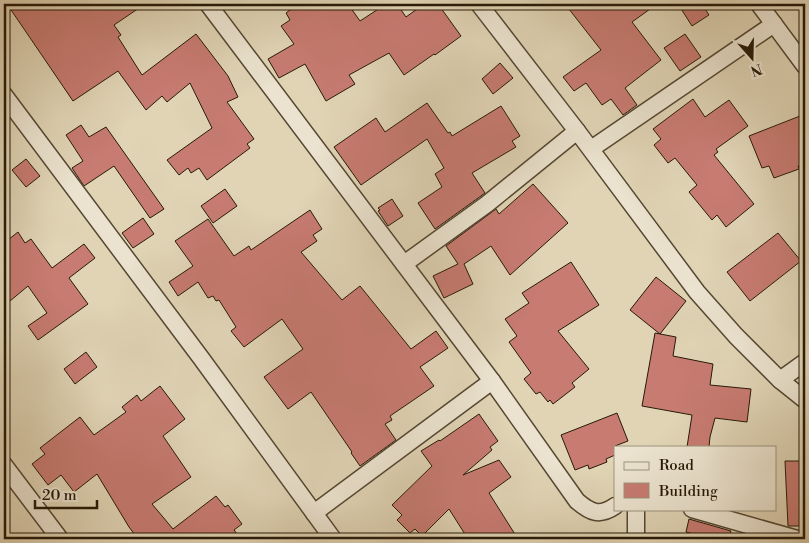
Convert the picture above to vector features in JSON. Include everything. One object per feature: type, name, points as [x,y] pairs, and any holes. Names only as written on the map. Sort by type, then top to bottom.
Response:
[{"type":"street","points":[[208,4],[492,381],[577,500],[586,508],[598,513],[607,512],[614,507]]},
{"type":"street","points":[[479,4],[578,130],[697,292],[736,336],[780,380],[805,400]]},
{"type":"street","points":[[759,4],[805,66]]},
{"type":"street","points":[[591,149],[774,24]]},
{"type":"street","points":[[4,95],[201,358],[333,539]]},
{"type":"street","points":[[404,264],[487,204],[578,130]]},
{"type":"street","points":[[780,380],[805,362]]},
{"type":"street","points":[[314,513],[492,381]]},
{"type":"street","points":[[4,465],[60,539]]},
{"type":"street","points":[[636,510],[636,539]]},
{"type":"street","points":[[696,510],[797,539]]},
{"type":"building","points":[[7,4],[145,4],[114,25],[121,35],[118,37],[142,75],[196,34],[228,76],[238,97],[227,102],[254,139],[247,144],[250,148],[207,180],[199,168],[191,173],[188,168],[179,175],[167,160],[212,128],[190,83],[167,102],[162,96],[146,110],[118,71],[73,101]]},
{"type":"building","points":[[298,4],[348,4],[360,21],[386,4],[397,4],[406,17],[424,4],[438,4],[461,36],[404,75],[389,53],[349,75],[355,84],[326,101],[305,64],[279,78],[268,59],[294,44],[281,26],[290,20],[286,13]]},
{"type":"building","points":[[565,4],[657,4],[632,22],[661,60],[625,88],[637,105],[623,115],[611,99],[602,105],[586,83],[574,91],[563,77],[601,50]]},
{"type":"building","points":[[678,4],[702,4],[709,15],[692,26]]},
{"type":"building","points":[[685,34],[701,57],[680,71],[664,48]]},
{"type":"building","points":[[500,63],[513,78],[493,94],[482,79]]},
{"type":"building","points":[[693,99],[705,117],[729,100],[748,126],[716,149],[718,152],[714,155],[754,204],[726,227],[717,215],[712,220],[689,192],[697,185],[675,158],[668,163],[654,145],[661,139],[653,129]]},
{"type":"building","points":[[427,103],[452,136],[501,106],[520,136],[512,141],[516,147],[472,173],[485,193],[435,229],[418,203],[442,187],[435,174],[444,168],[427,139],[361,185],[334,147],[376,118],[385,132]]},
{"type":"building","points":[[800,116],[805,129],[805,163],[798,166],[799,169],[774,178],[769,166],[762,168],[749,136]]},
{"type":"building","points":[[81,125],[89,137],[106,127],[164,209],[150,218],[114,166],[84,186],[72,168],[83,161],[66,135]]},
{"type":"building","points":[[26,159],[40,176],[26,187],[12,170]]},
{"type":"building","points":[[533,184],[568,223],[510,275],[491,246],[464,264],[473,284],[444,298],[433,276],[458,264],[446,246],[496,209],[499,214]]},
{"type":"building","points":[[225,189],[237,206],[213,223],[201,206]]},
{"type":"building","points":[[392,199],[403,216],[388,226],[378,208]]},
{"type":"building","points":[[310,210],[322,229],[313,235],[317,241],[301,252],[342,300],[360,286],[411,349],[436,331],[448,348],[420,367],[434,386],[390,416],[392,420],[385,424],[396,440],[360,466],[311,392],[288,409],[264,377],[303,349],[282,319],[244,347],[231,331],[236,327],[219,300],[216,301],[213,296],[208,298],[198,282],[178,296],[169,282],[193,266],[175,241],[208,219],[234,256],[249,246],[251,250]]},
{"type":"building","points":[[143,218],[154,234],[133,248],[122,233]]},
{"type":"building","points":[[18,232],[25,243],[31,239],[52,268],[84,244],[95,258],[69,278],[88,304],[38,340],[28,326],[47,313],[28,286],[4,306],[4,243]]},
{"type":"building","points":[[778,233],[801,261],[750,301],[727,272]]},
{"type":"building","points":[[571,262],[599,305],[558,331],[589,369],[572,383],[575,387],[553,404],[550,400],[548,402],[540,392],[536,394],[524,379],[531,373],[509,342],[517,336],[505,319],[529,303],[522,293]]},
{"type":"building","points":[[656,277],[686,301],[660,334],[630,310]]},
{"type":"building","points":[[655,333],[676,337],[673,356],[713,364],[710,385],[751,389],[747,422],[715,418],[709,446],[687,446],[692,415],[642,406]]},
{"type":"building","points":[[86,352],[97,367],[75,384],[64,369]]},
{"type":"building","points":[[160,386],[185,419],[163,436],[191,477],[152,504],[173,529],[216,496],[225,507],[228,505],[242,524],[234,530],[241,539],[138,539],[97,474],[74,492],[61,475],[48,485],[32,464],[45,454],[40,448],[80,417],[94,435],[126,412],[122,407],[137,395],[141,401]]},
{"type":"building","points":[[617,413],[628,441],[614,446],[614,455],[606,459],[607,462],[589,469],[588,465],[575,470],[561,435]]},
{"type":"building","points":[[479,414],[498,441],[490,447],[492,450],[463,475],[499,460],[511,477],[489,493],[518,539],[468,539],[449,509],[422,536],[415,529],[410,533],[397,520],[402,515],[392,505],[432,466],[421,451],[440,441]]},
{"type":"building","points":[[785,461],[805,461],[805,526],[788,526]]},
{"type":"building","points":[[689,519],[731,531],[728,539],[713,539],[686,532]]}]
